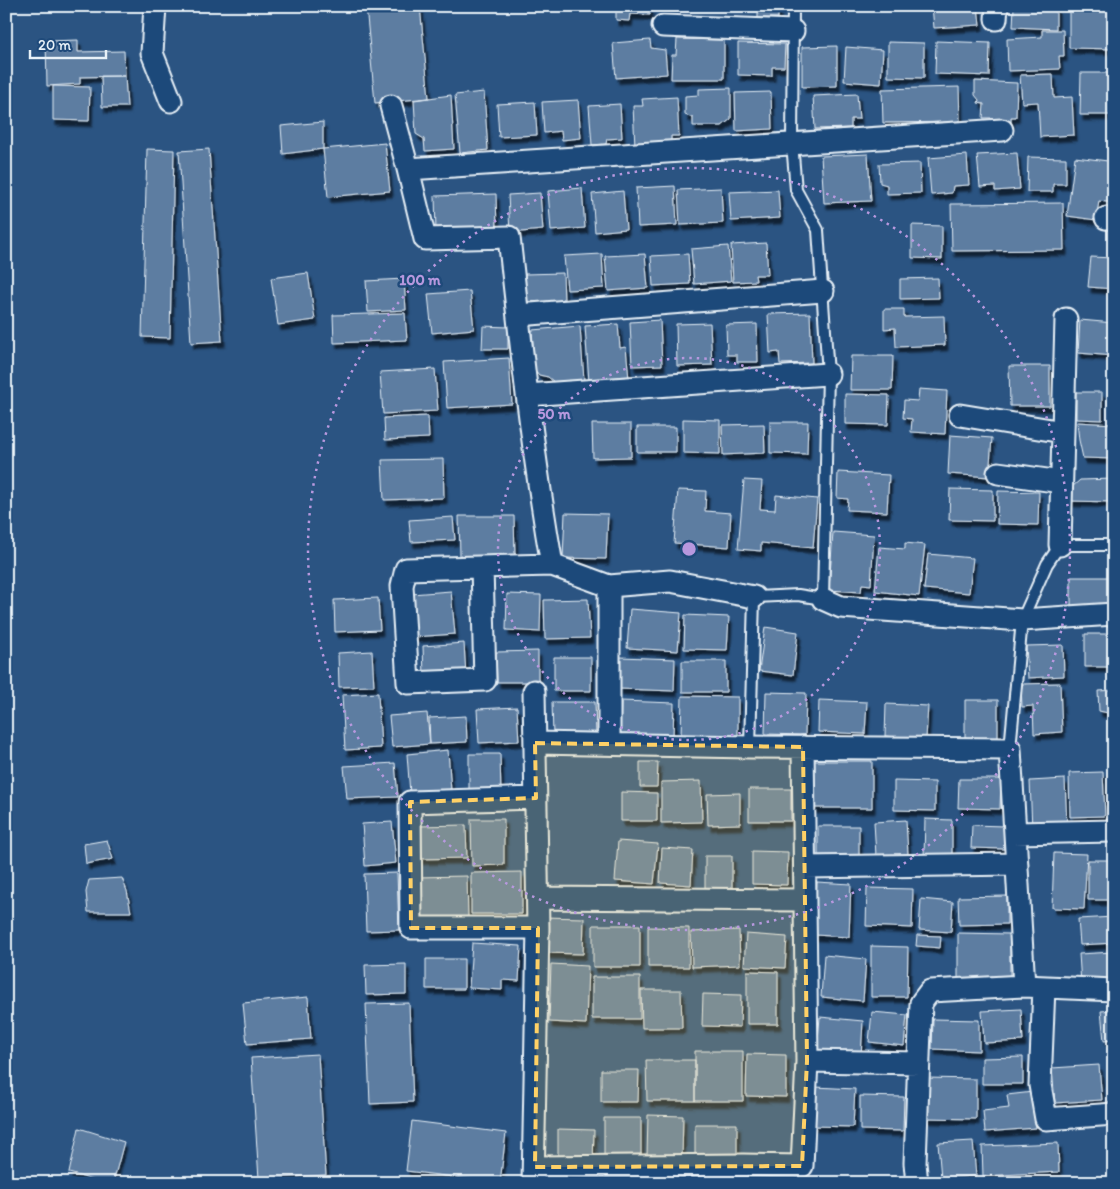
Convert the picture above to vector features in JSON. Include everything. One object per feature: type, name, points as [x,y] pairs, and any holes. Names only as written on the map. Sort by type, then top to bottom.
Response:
[{"type":"street","points":[[155,6],[152,53],[171,101]]},
{"type":"street","points":[[663,26],[793,31]]},
{"type":"street","points":[[391,106],[425,238],[510,237],[527,395],[541,502],[552,565]]},
{"type":"street","points":[[408,169],[1002,130]]},
{"type":"street","points":[[518,315],[823,292]]},
{"type":"street","points":[[1060,545],[1066,320]]},
{"type":"street","points":[[527,395],[828,374]]},
{"type":"street","points":[[960,416],[1063,432]]},
{"type":"street","points":[[998,473],[1062,482]]},
{"type":"street","points":[[482,567],[485,680],[408,683],[402,586],[406,570],[482,567],[552,565],[609,586],[670,581],[754,597]]},
{"type":"street","points":[[609,586],[609,743]]},
{"type":"street","points":[[823,599],[841,607],[1022,620],[1114,614]]},
{"type":"street","points":[[534,691],[538,928],[534,1175],[743,1165],[802,1166],[807,1061],[803,747]]},
{"type":"street","points":[[535,743],[1010,749],[1017,864],[1034,986],[1040,1085],[1046,1119],[1114,1114]]},
{"type":"street","points":[[536,798],[410,802],[411,908],[412,928],[538,928]]},
{"type":"street","points":[[1015,833],[1113,831]]},
{"type":"street","points":[[805,867],[1017,864]]},
{"type":"street","points":[[538,898],[805,900]]},
{"type":"street","points":[[917,1183],[915,1163],[921,1003],[930,991],[1034,986],[1114,990]]},
{"type":"street","points":[[807,1061],[919,1063]]},
{"type":"lane","points":[[750,747],[754,597],[798,595],[823,599],[828,374],[818,230],[796,190],[792,143],[793,6]]},
{"type":"lane","points":[[1010,749],[1022,620],[1047,564],[1060,545],[1114,545]]},
{"type":"highlighted area","points":[[535,743],[803,747],[807,1061],[802,1166],[535,1167],[538,928],[411,928],[410,802],[536,798]]},
{"type":"building","points":[[366,6],[420,6],[429,98],[375,103]]},
{"type":"building","points":[[616,6],[650,6],[650,15],[630,14],[629,21],[616,20]]},
{"type":"building","points":[[758,6],[778,6],[778,18],[758,18]]},
{"type":"building","points":[[932,6],[978,6],[980,25],[934,28]]},
{"type":"building","points":[[1014,6],[1056,6],[1056,29],[1013,27]]},
{"type":"building","points":[[1069,6],[1114,6],[1114,49],[1069,48]]},
{"type":"building","points":[[1042,30],[1063,30],[1064,56],[1059,56],[1060,69],[1008,71],[1007,39],[1042,37]]},
{"type":"building","points":[[677,39],[724,40],[724,79],[671,79],[672,55],[676,55]]},
{"type":"building","points":[[78,40],[78,52],[124,51],[125,76],[80,77],[80,84],[47,86],[46,41]]},
{"type":"building","points":[[650,40],[651,48],[665,50],[667,74],[616,78],[613,43]]},
{"type":"building","points":[[936,41],[990,43],[989,76],[935,74]]},
{"type":"building","points":[[888,42],[924,43],[924,78],[888,77]]},
{"type":"building","points":[[738,43],[785,44],[784,67],[772,67],[772,76],[738,75]]},
{"type":"building","points":[[837,46],[837,86],[802,87],[802,47]]},
{"type":"building","points":[[846,47],[883,50],[881,84],[844,81]]},
{"type":"building","points":[[1081,73],[1114,73],[1114,115],[1080,115]]},
{"type":"building","points":[[1053,74],[1054,98],[1072,97],[1074,135],[1040,137],[1038,102],[1022,103],[1020,75]]},
{"type":"building","points":[[101,76],[125,76],[127,107],[102,107]]},
{"type":"building","points":[[975,81],[1017,83],[1016,117],[1011,117],[1011,124],[991,123],[991,118],[983,118],[984,104],[978,103],[979,100],[975,95]]},
{"type":"building","points":[[53,86],[90,87],[89,121],[53,120]]},
{"type":"building","points":[[959,87],[960,122],[883,123],[882,89]]},
{"type":"building","points":[[731,88],[731,119],[722,126],[693,126],[693,118],[685,115],[685,96],[699,95],[699,89]]},
{"type":"building","points":[[484,92],[488,150],[460,153],[455,95]]},
{"type":"building","points":[[771,92],[772,129],[736,131],[735,93]]},
{"type":"building","points":[[857,94],[859,119],[851,119],[851,128],[815,129],[813,96]]},
{"type":"building","points":[[451,95],[454,149],[425,151],[424,139],[416,134],[414,100]]},
{"type":"building","points":[[677,97],[679,136],[671,136],[671,145],[635,146],[633,106],[643,106],[642,99]]},
{"type":"building","points":[[578,100],[581,138],[562,140],[561,131],[544,133],[542,102]]},
{"type":"building","points":[[535,102],[537,135],[499,137],[497,104]]},
{"type":"building","points":[[620,104],[622,138],[607,139],[606,144],[592,145],[589,106]]},
{"type":"building","points":[[323,122],[323,149],[283,154],[281,126]]},
{"type":"building","points":[[1111,130],[1114,131],[1114,203],[1099,201],[1096,220],[1067,216],[1075,157],[1108,161]]},
{"type":"building","points":[[385,143],[390,191],[328,197],[323,149]]},
{"type":"building","points":[[147,149],[174,150],[170,338],[142,337]]},
{"type":"building","points":[[209,149],[222,341],[191,343],[179,151]]},
{"type":"building","points":[[1017,153],[1020,189],[995,191],[995,186],[980,187],[977,155]]},
{"type":"building","points":[[868,154],[871,201],[824,203],[821,156]]},
{"type":"building","points":[[967,155],[969,185],[953,186],[952,193],[931,195],[928,158]]},
{"type":"building","points":[[1028,157],[1066,158],[1066,184],[1053,184],[1053,192],[1027,192]]},
{"type":"building","points":[[920,163],[921,193],[887,194],[887,185],[880,183],[879,164]]},
{"type":"building","points":[[675,186],[677,225],[638,227],[636,188]]},
{"type":"building","points":[[582,188],[585,228],[551,231],[548,191]]},
{"type":"building","points":[[721,188],[723,223],[680,225],[678,190]]},
{"type":"building","points":[[778,190],[780,218],[731,221],[729,192]]},
{"type":"building","points":[[623,191],[626,229],[595,232],[592,194]]},
{"type":"building","points":[[540,193],[543,230],[510,233],[508,195]]},
{"type":"building","points":[[496,194],[497,230],[436,232],[435,196]]},
{"type":"building","points":[[1063,203],[1064,250],[952,251],[951,204]]},
{"type":"building","points":[[912,225],[942,226],[942,259],[912,258]]},
{"type":"building","points":[[766,243],[768,275],[755,275],[756,281],[733,282],[731,245]]},
{"type":"building","points":[[728,246],[731,281],[694,284],[691,249]]},
{"type":"building","points":[[602,254],[604,288],[567,290],[564,256]]},
{"type":"building","points":[[645,254],[648,288],[608,291],[605,256]]},
{"type":"building","points":[[688,254],[690,284],[653,286],[651,256]]},
{"type":"building","points":[[1091,257],[1114,258],[1114,289],[1088,287]]},
{"type":"building","points":[[308,273],[315,320],[278,325],[271,278]]},
{"type":"building","points":[[563,273],[564,301],[526,302],[525,274]]},
{"type":"building","points":[[938,278],[939,298],[900,299],[900,279]]},
{"type":"building","points":[[404,279],[406,310],[368,312],[366,281]]},
{"type":"building","points":[[470,291],[474,329],[432,333],[428,294]]},
{"type":"building","points":[[884,309],[904,309],[904,317],[944,316],[945,345],[896,347],[895,328],[884,329]]},
{"type":"building","points":[[405,313],[407,340],[334,343],[333,315]]},
{"type":"building","points":[[810,313],[812,363],[780,364],[779,352],[770,353],[768,314]]},
{"type":"building","points":[[660,320],[662,365],[632,366],[630,322]]},
{"type":"building","points":[[1080,320],[1114,323],[1114,356],[1078,353]]},
{"type":"building","points":[[710,323],[712,365],[677,366],[676,324]]},
{"type":"building","points":[[618,324],[620,348],[626,347],[629,379],[589,382],[585,326]]},
{"type":"building","points":[[757,324],[758,362],[737,362],[737,355],[727,355],[726,325]]},
{"type":"building","points":[[483,326],[508,327],[508,349],[482,349]]},
{"type":"building","points":[[580,326],[584,380],[554,382],[548,377],[539,375],[535,370],[532,330]]},
{"type":"building","points":[[851,356],[893,356],[892,390],[850,390]]},
{"type":"building","points":[[509,358],[512,404],[447,408],[444,362]]},
{"type":"building","points":[[1009,366],[1050,366],[1050,406],[1010,406]]},
{"type":"building","points":[[435,369],[438,411],[383,414],[380,372]]},
{"type":"building","points":[[919,389],[947,391],[945,434],[911,432],[912,419],[903,418],[904,400],[918,401]]},
{"type":"building","points":[[1076,392],[1102,392],[1102,420],[1076,419]]},
{"type":"building","points":[[845,394],[889,395],[888,425],[845,424]]},
{"type":"building","points":[[428,416],[429,438],[385,440],[384,418]]},
{"type":"building","points":[[683,419],[720,420],[720,454],[683,453]]},
{"type":"building","points":[[770,422],[808,422],[807,454],[770,453]]},
{"type":"building","points":[[1077,422],[1114,424],[1114,459],[1083,458]]},
{"type":"building","points":[[592,424],[631,424],[631,457],[593,458]]},
{"type":"building","points":[[764,424],[765,453],[723,455],[722,425]]},
{"type":"building","points":[[637,427],[676,427],[676,452],[637,452]]},
{"type":"building","points":[[950,435],[992,438],[989,477],[948,474]]},
{"type":"building","points":[[443,459],[444,498],[384,500],[382,460]]},
{"type":"building","points":[[838,472],[889,475],[887,512],[847,510],[848,499],[837,498]]},
{"type":"building","points":[[1114,479],[1114,502],[1068,501],[1072,487],[1080,480]]},
{"type":"building","points":[[744,480],[762,481],[760,509],[775,510],[776,495],[817,499],[813,548],[761,543],[761,551],[738,549]]},
{"type":"building","points":[[950,489],[993,490],[993,521],[949,520]]},
{"type":"building","points":[[678,490],[706,491],[705,511],[731,513],[729,547],[674,543]]},
{"type":"building","points":[[998,491],[1039,492],[1038,525],[997,524]]},
{"type":"building","points":[[1112,511],[1114,511],[1114,531],[1111,531]]},
{"type":"building","points":[[565,513],[608,514],[606,559],[563,558]]},
{"type":"building","points":[[459,516],[514,516],[515,555],[460,556]]},
{"type":"building","points":[[453,517],[455,540],[411,542],[409,520]]},
{"type":"building","points":[[833,532],[874,535],[871,585],[862,584],[861,592],[829,590]]},
{"type":"building","points":[[905,543],[925,545],[919,596],[875,591],[879,547],[905,549]]},
{"type":"building","points":[[928,554],[973,558],[969,593],[924,589]]},
{"type":"building","points":[[1071,577],[1114,577],[1114,608],[1071,608]]},
{"type":"building","points":[[451,591],[455,634],[414,637],[411,594]]},
{"type":"building","points":[[507,594],[541,595],[540,632],[506,630]]},
{"type":"building","points":[[378,598],[380,630],[335,632],[334,600]]},
{"type":"building","points":[[588,599],[590,638],[545,639],[544,600]]},
{"type":"building","points":[[630,609],[681,613],[678,651],[627,648]]},
{"type":"building","points":[[685,615],[729,617],[727,650],[684,649]]},
{"type":"building","points":[[765,627],[798,632],[793,675],[759,671]]},
{"type":"building","points":[[1085,634],[1114,634],[1114,667],[1085,667]]},
{"type":"building","points":[[464,643],[466,675],[424,677],[423,646]]},
{"type":"building","points":[[1063,645],[1064,676],[1028,678],[1026,646]]},
{"type":"building","points":[[372,651],[374,686],[339,687],[338,653]]},
{"type":"building","points":[[538,651],[538,682],[497,682],[496,652]]},
{"type":"building","points":[[554,657],[591,657],[591,691],[554,691]]},
{"type":"building","points":[[620,657],[675,659],[674,691],[619,689]]},
{"type":"building","points":[[682,661],[726,661],[726,692],[682,692]]},
{"type":"building","points":[[1060,683],[1062,732],[1034,734],[1033,706],[1022,707],[1021,684]]},
{"type":"building","points":[[1114,690],[1114,728],[1109,728],[1108,713],[1099,711],[1098,691]]},
{"type":"building","points":[[766,692],[806,693],[805,735],[765,734]]},
{"type":"building","points":[[378,693],[381,748],[345,750],[342,695]]},
{"type":"building","points":[[682,696],[738,697],[738,736],[681,736]]},
{"type":"building","points":[[819,700],[867,702],[865,734],[818,732]]},
{"type":"building","points":[[965,700],[998,700],[998,740],[965,741]]},
{"type":"building","points":[[621,701],[674,703],[673,737],[620,736]]},
{"type":"building","points":[[552,702],[595,702],[596,735],[553,736]]},
{"type":"building","points":[[886,704],[928,706],[926,739],[885,736]]},
{"type":"building","points":[[517,707],[519,741],[479,743],[477,709]]},
{"type":"building","points":[[427,713],[430,744],[392,747],[389,716]]},
{"type":"building","points":[[466,716],[467,742],[430,744],[429,718]]},
{"type":"building","points":[[448,750],[451,791],[410,794],[407,754]]},
{"type":"building","points":[[469,754],[500,754],[501,794],[469,794]]},
{"type":"building","points":[[813,761],[872,761],[872,808],[813,808]]},
{"type":"building","points":[[640,762],[658,762],[657,787],[640,787]]},
{"type":"building","points":[[395,763],[398,797],[347,799],[344,766]]},
{"type":"building","points":[[1103,772],[1105,816],[1070,817],[1069,773]]},
{"type":"building","points":[[959,779],[1001,779],[1000,809],[958,808]]},
{"type":"building","points":[[1065,779],[1067,827],[1032,829],[1030,781]]},
{"type":"building","points":[[701,781],[702,822],[661,823],[661,782]]},
{"type":"building","points":[[894,781],[935,782],[935,811],[894,810]]},
{"type":"building","points":[[749,789],[791,789],[791,821],[749,821]]},
{"type":"building","points":[[621,792],[657,793],[657,821],[621,821]]},
{"type":"building","points":[[740,793],[740,824],[708,825],[707,794]]},
{"type":"building","points":[[471,819],[504,819],[504,865],[472,866]]},
{"type":"building","points":[[925,819],[952,820],[952,857],[924,857]]},
{"type":"building","points":[[906,820],[908,854],[876,856],[874,822]]},
{"type":"building","points":[[392,822],[396,863],[365,866],[362,824]]},
{"type":"building","points":[[466,825],[467,858],[419,859],[418,826]]},
{"type":"building","points":[[972,825],[1004,826],[1004,849],[971,848]]},
{"type":"building","points":[[818,826],[859,826],[859,857],[818,856]]},
{"type":"building","points":[[107,840],[113,859],[86,864],[84,844]]},
{"type":"building","points":[[618,841],[658,844],[654,884],[615,881]]},
{"type":"building","points":[[662,848],[693,850],[691,885],[660,883]]},
{"type":"building","points":[[752,851],[788,852],[787,885],[752,884]]},
{"type":"building","points":[[1054,853],[1087,854],[1084,909],[1052,908]]},
{"type":"building","points":[[705,856],[732,856],[732,890],[705,889]]},
{"type":"building","points":[[1088,860],[1114,860],[1114,900],[1088,900]]},
{"type":"building","points":[[522,872],[522,914],[471,914],[471,873]]},
{"type":"building","points":[[397,873],[399,930],[366,931],[364,874]]},
{"type":"building","points":[[467,876],[468,918],[417,920],[417,877]]},
{"type":"building","points":[[122,878],[127,891],[131,912],[88,912],[86,892],[89,880]]},
{"type":"building","points":[[817,882],[851,884],[849,937],[814,935]]},
{"type":"building","points":[[867,888],[913,889],[912,928],[866,926]]},
{"type":"building","points":[[1007,896],[1007,924],[959,925],[958,897]]},
{"type":"building","points":[[921,899],[953,902],[951,932],[919,930]]},
{"type":"building","points":[[544,917],[584,918],[583,954],[543,953]]},
{"type":"building","points":[[1114,917],[1114,943],[1080,945],[1078,919]]},
{"type":"building","points":[[593,925],[640,925],[640,967],[593,967]]},
{"type":"building","points":[[648,927],[689,928],[689,967],[648,967]]},
{"type":"building","points":[[739,930],[740,965],[692,967],[691,932]]},
{"type":"building","points":[[958,933],[1010,934],[1010,980],[958,979]]},
{"type":"building","points":[[746,934],[787,937],[785,968],[744,966]]},
{"type":"building","points":[[917,935],[941,936],[940,948],[916,946]]},
{"type":"building","points":[[472,943],[521,946],[519,981],[502,980],[502,990],[469,988]]},
{"type":"building","points":[[871,946],[908,947],[907,997],[871,997]]},
{"type":"building","points":[[1114,952],[1114,982],[1081,984],[1079,954]]},
{"type":"building","points":[[824,955],[866,959],[863,1001],[821,997]]},
{"type":"building","points":[[426,959],[464,959],[464,989],[426,989]]},
{"type":"building","points":[[406,964],[406,994],[366,995],[365,965]]},
{"type":"building","points":[[551,964],[588,966],[586,1024],[549,1022]]},
{"type":"building","points":[[747,971],[778,972],[778,1024],[747,1024]]},
{"type":"building","points":[[592,977],[640,977],[640,1019],[592,1019]]},
{"type":"building","points":[[641,990],[681,990],[682,1028],[642,1028]]},
{"type":"building","points":[[703,994],[741,995],[740,1027],[702,1026]]},
{"type":"building","points":[[308,997],[311,1039],[247,1044],[243,1003]]},
{"type":"building","points":[[409,1003],[413,1102],[370,1104],[366,1004]]},
{"type":"building","points":[[1021,1009],[1023,1041],[984,1043],[982,1011]]},
{"type":"building","points":[[1114,1010],[1114,1040],[1104,1041],[1101,1011]]},
{"type":"building","points":[[872,1012],[907,1015],[904,1046],[869,1042]]},
{"type":"building","points":[[820,1017],[863,1021],[861,1057],[817,1053]]},
{"type":"building","points":[[933,1019],[979,1020],[979,1051],[932,1049]]},
{"type":"building","points":[[695,1051],[743,1051],[743,1101],[695,1101]]},
{"type":"building","points":[[318,1054],[326,1175],[259,1179],[251,1058]]},
{"type":"building","points":[[747,1054],[786,1055],[786,1097],[746,1096]]},
{"type":"building","points":[[1114,1054],[1114,1102],[1111,1102],[1108,1055]]},
{"type":"building","points":[[1023,1057],[1023,1084],[982,1084],[982,1058]]},
{"type":"building","points":[[646,1060],[695,1060],[695,1101],[647,1101]]},
{"type":"building","points":[[1099,1065],[1102,1100],[1055,1103],[1052,1068]]},
{"type":"building","points":[[601,1070],[639,1070],[638,1102],[601,1102]]},
{"type":"building","points":[[926,1078],[976,1079],[976,1119],[926,1118]]},
{"type":"building","points":[[815,1087],[855,1089],[853,1127],[813,1126]]},
{"type":"building","points":[[1033,1092],[1036,1128],[985,1132],[983,1111],[1009,1108],[1007,1095]]},
{"type":"building","points":[[860,1096],[904,1097],[903,1131],[860,1130]]},
{"type":"building","points":[[648,1115],[683,1116],[682,1158],[647,1157]]},
{"type":"building","points":[[604,1118],[641,1118],[641,1159],[604,1159]]},
{"type":"building","points":[[412,1121],[506,1133],[500,1183],[406,1171]]},
{"type":"building","points":[[695,1124],[737,1124],[737,1154],[695,1154]]},
{"type":"building","points":[[79,1128],[124,1142],[113,1183],[103,1183],[69,1173]]},
{"type":"building","points":[[558,1129],[594,1130],[593,1165],[558,1164]]},
{"type":"building","points":[[973,1141],[976,1176],[941,1178],[938,1143]]},
{"type":"building","points":[[1058,1143],[1059,1172],[983,1176],[982,1146]]}]
